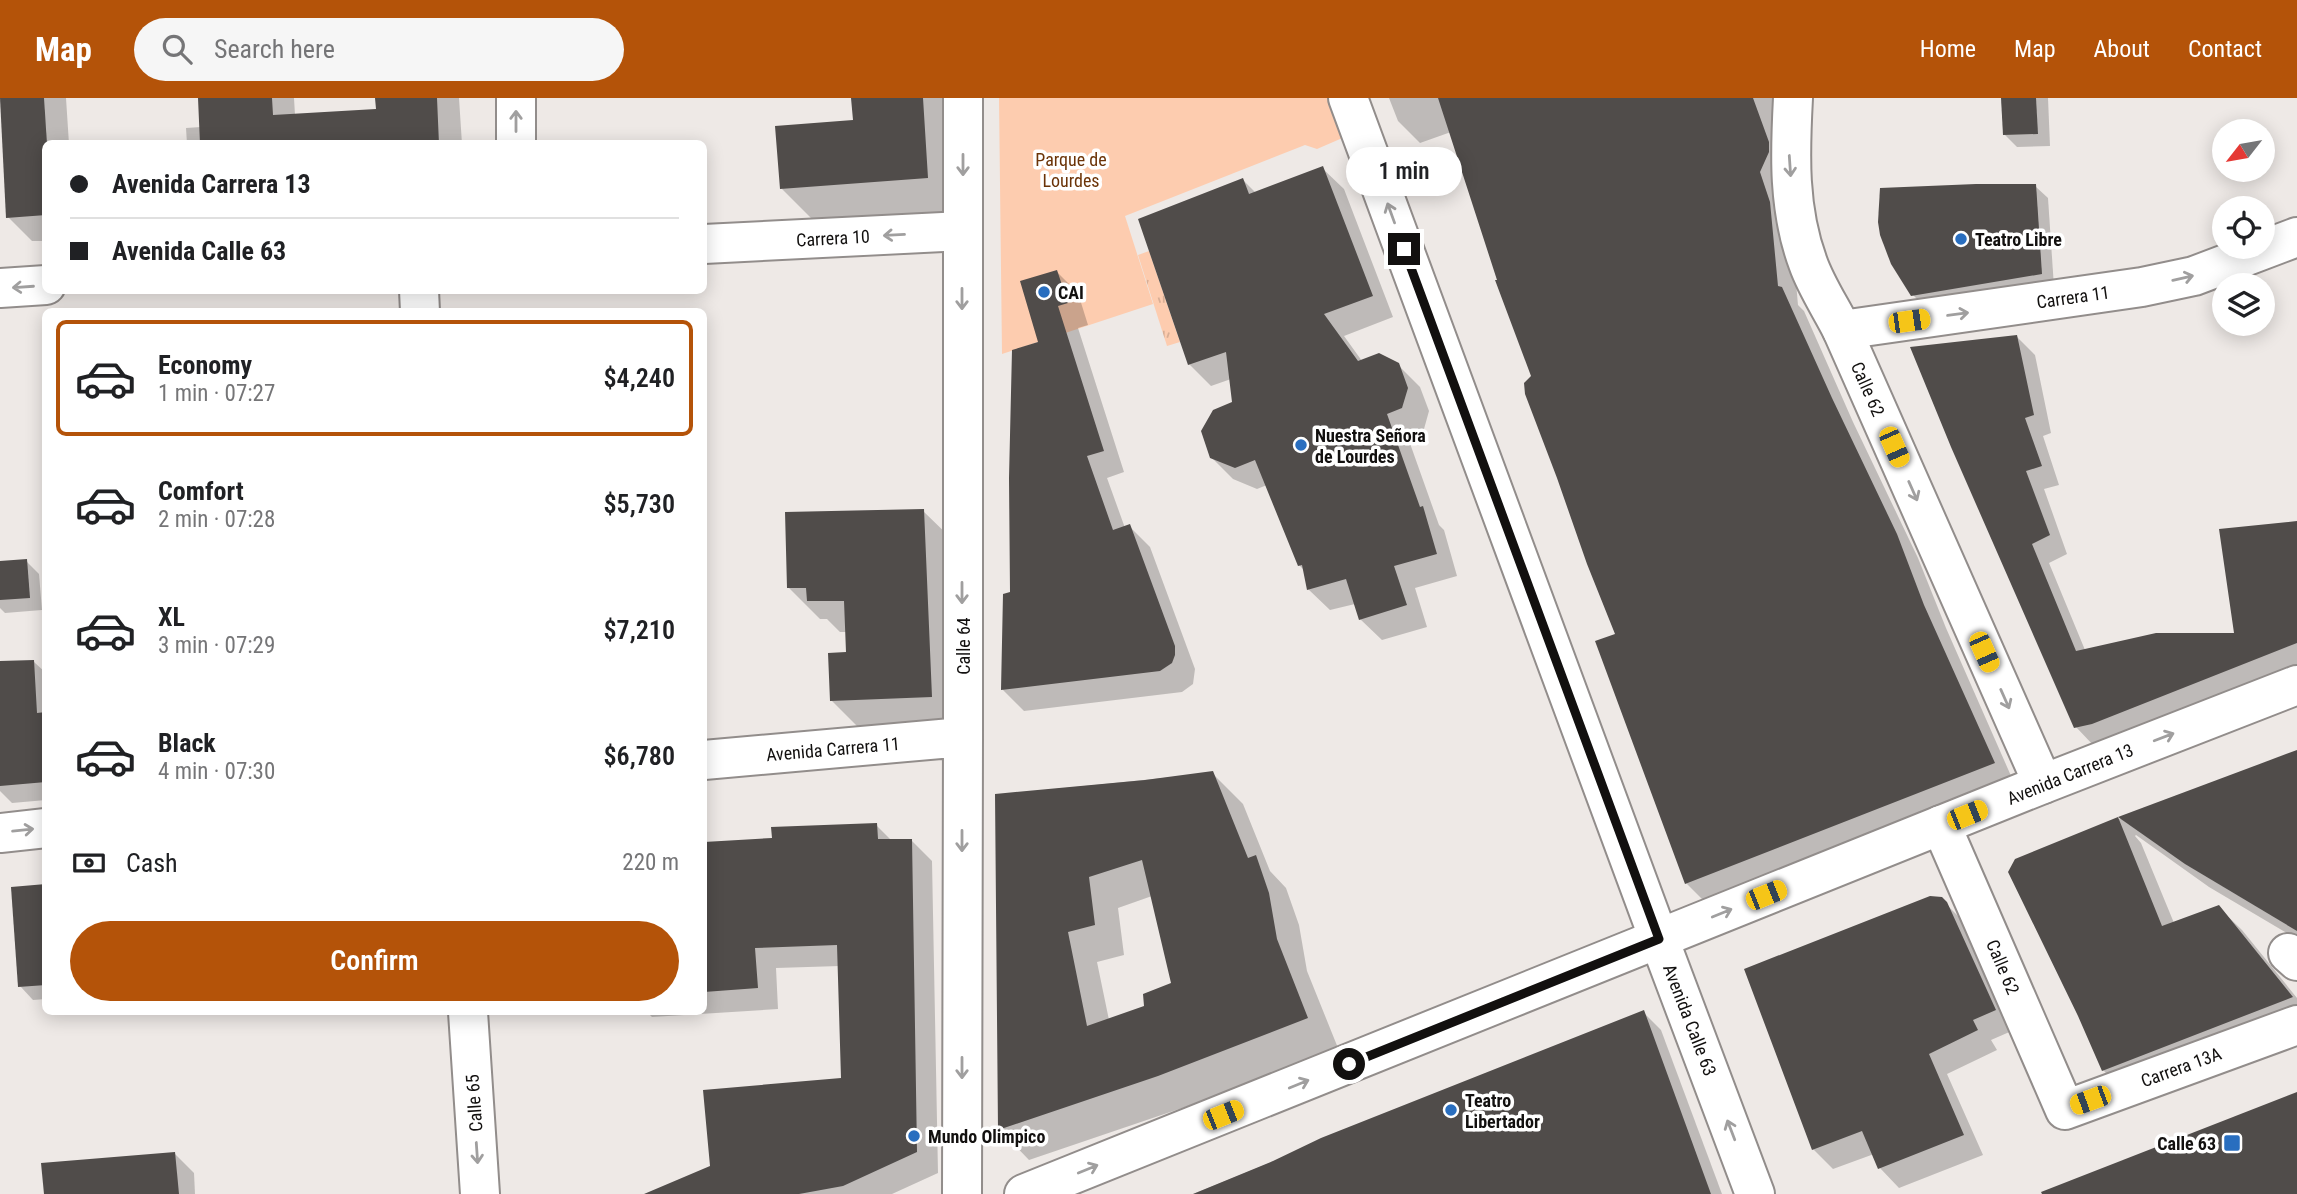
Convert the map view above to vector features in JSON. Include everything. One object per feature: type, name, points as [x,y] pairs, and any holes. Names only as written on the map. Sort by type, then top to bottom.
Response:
[{"type":"street","points":[[516,98],[516,140]]},
{"type":"street","name":"Calle 64","points":[[962,1194],[963,98]]},
{"type":"street","name":"Avenida Calle 63","points":[[1348,98],[1755,1194]]},
{"type":"street","name":"Calle 62","points":[[1793,98],[1789,159],[1795,218],[1808,264],[1842,330],[2043,784]]},
{"type":"street","name":"Carrera 10","points":[[707,244],[962,231]]},
{"type":"street","name":"Carrera 11","points":[[1842,330],[2142,288],[2194,276],[2297,237]]},
{"type":"street","points":[[0,288],[42,285]]},
{"type":"street","name":"Avenida Carrera 13","points":[[1024,1194],[2043,784],[2297,685]]},
{"type":"street","name":"Avenida Carrera 11","points":[[707,760],[962,737]]},
{"type":"street","name":"Calle 62","points":[[1941,825],[2064,1110]]},
{"type":"street","points":[[0,833],[42,828]]},
{"type":"street","name":"Calle 65","points":[[468,1015],[480,1194]]},
{"type":"street","name":"Carrera 13A","points":[[2064,1110],[2297,1025]]},
{"type":"green space","name":"Parque de Lourdes","points":[[999,98],[1333,98],[1347,136],[1317,149],[1305,145],[1125,216],[1153,304],[1002,354]]},
{"type":"green space","points":[[1149,251],[1180,342],[1167,346],[1138,255]]},
{"type":"building","points":[[0,98],[44,98],[47,140],[42,140],[42,215],[6,218]]},
{"type":"building","points":[[198,98],[272,98],[273,115],[376,109],[375,98],[437,98],[439,140],[200,140]]},
{"type":"building","points":[[851,98],[923,98],[928,178],[780,189],[775,126],[853,120]]},
{"type":"building","points":[[1438,98],[1753,98],[1769,142],[1769,152],[1760,172],[1770,202],[1778,286],[1782,287],[1897,534],[1924,605],[1995,763],[1685,884],[1595,641],[1615,634],[1525,394],[1524,383],[1531,376],[1495,280]]},
{"type":"building","points":[[2001,98],[2036,98],[2038,134],[2003,135]]},
{"type":"building","name":"Nuestra Señora de Lourdes","points":[[1323,166],[1373,296],[1324,314],[1358,361],[1379,353],[1399,363],[1408,388],[1402,408],[1387,414],[1420,507],[1423,506],[1437,554],[1394,566],[1407,605],[1359,620],[1346,579],[1307,590],[1302,565],[1298,566],[1255,460],[1235,468],[1210,458],[1201,431],[1213,410],[1232,402],[1226,352],[1188,365],[1138,219],[1243,178],[1249,194]]},
{"type":"building","name":"Teatro Libre","points":[[2036,184],[2042,274],[1911,296],[1891,264],[1880,235],[1880,188]]},
{"type":"building","points":[[1057,270],[1068,303],[1058,306],[1104,451],[1087,456],[1113,530],[1130,524],[1175,646],[1175,655],[1172,663],[1160,671],[1001,690],[1003,594],[1010,592],[1012,350],[1038,342],[1020,281]]},
{"type":"building","points":[[2017,335],[2034,415],[2025,418],[2042,466],[2026,471],[2050,535],[2032,544],[2076,651],[2156,633],[2234,633],[2219,529],[2297,521],[2297,643],[2092,724],[2074,728],[1910,347]]},
{"type":"building","points":[[924,509],[932,697],[830,701],[828,653],[846,652],[844,601],[807,601],[806,588],[787,588],[785,512]]},
{"type":"building","points":[[27,559],[30,598],[0,600],[0,561]]},
{"type":"building","points":[[34,660],[37,713],[42,712],[42,782],[0,786],[0,661]]},
{"type":"building","points":[[2297,750],[2297,931],[2185,864],[2118,817]]},
{"type":"building","points":[[1213,771],[1248,858],[1256,855],[1269,893],[1277,939],[1308,1018],[1158,1076],[998,1130],[995,794]],"holes":[[[1142,860],[1171,983],[1143,994],[1144,1006],[1087,1026],[1068,932],[1095,925],[1089,877]]]},
{"type":"building","points":[[2118,817],[2162,926],[2219,905],[2293,997],[2102,1071],[2008,872],[2015,859]]},
{"type":"building","points":[[877,823],[878,839],[912,839],[917,1152],[843,1186],[799,1194],[644,1194],[710,1166],[703,1090],[841,1078],[837,945],[755,948],[758,988],[707,992],[707,842],[772,838],[771,827]]},
{"type":"building","points":[[42,884],[42,985],[18,987],[11,887]]},
{"type":"building","points":[[1930,896],[1942,897],[1947,902],[1996,1010],[1973,1020],[1978,1030],[1929,1054],[1964,1135],[1878,1169],[1862,1131],[1812,1150],[1744,969]]},
{"type":"building","points":[[1644,1010],[1711,1194],[1193,1194],[1321,1138]]},
{"type":"building","name":"Calle 63","points":[[2297,1092],[2297,1194],[2041,1192]]},
{"type":"building","points":[[175,1152],[179,1194],[44,1194],[41,1163]]},
{"type":"place","name":"Teatro Libre","points":[[1961,239]]},
{"type":"place","name":"CAI","points":[[1044,292]]},
{"type":"place","name":"Nuestra Señora de Lourdes","points":[[1301,445]]},
{"type":"place","name":"Teatro Libertador","points":[[1451,1110]]},
{"type":"place","name":"Mundo Olimpico","points":[[914,1136]]},
{"type":"place","name":"Calle 63","points":[[2232,1143]]},
{"type":"route","points":[[1349,1064],[1659,939],[1404,249]]}]
